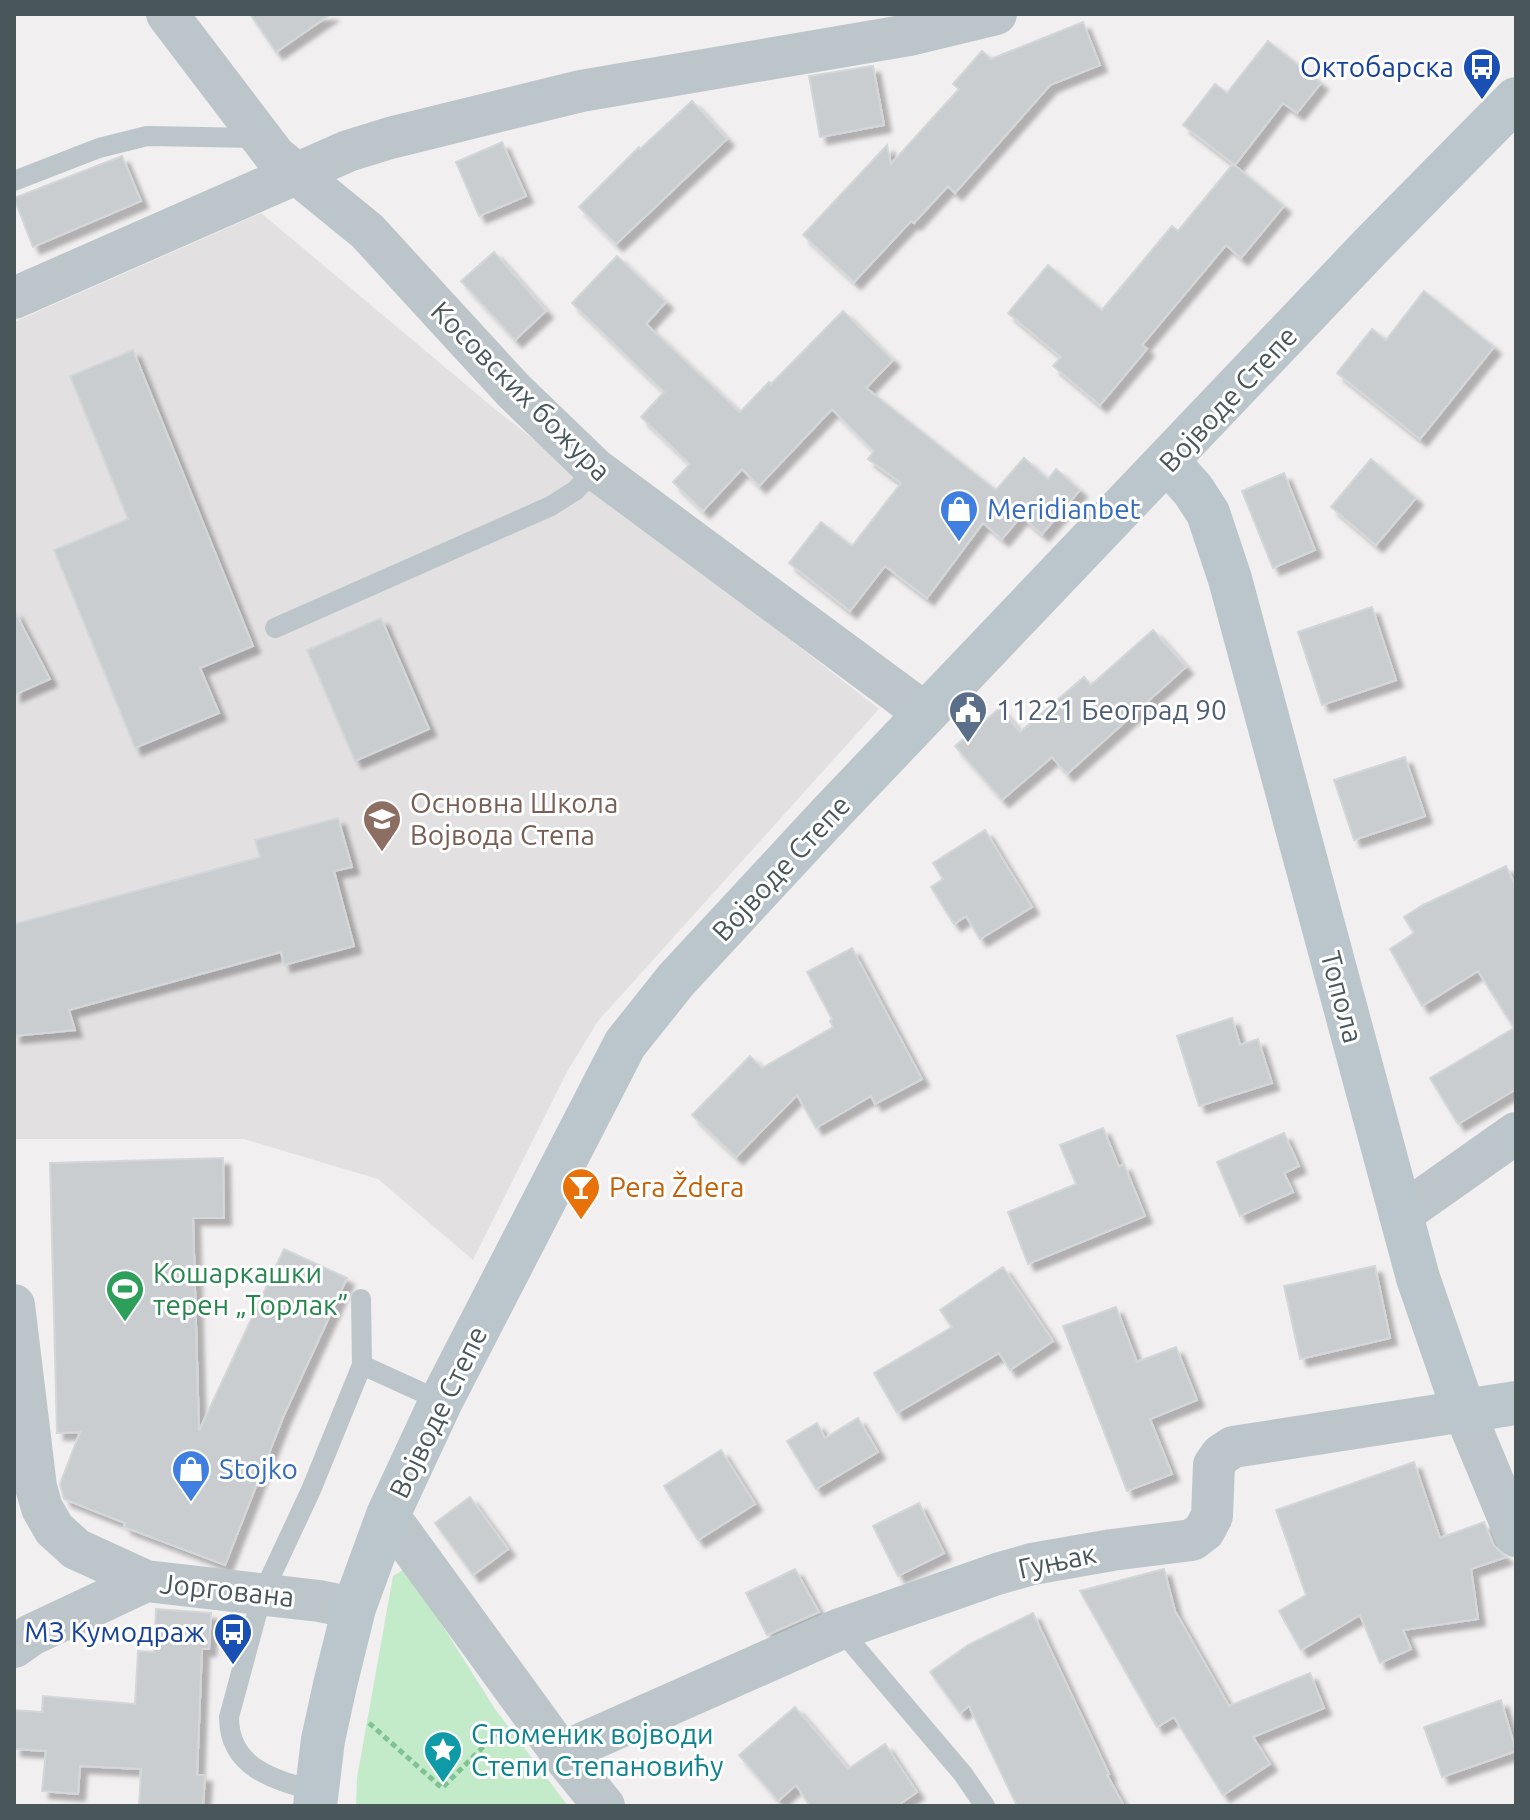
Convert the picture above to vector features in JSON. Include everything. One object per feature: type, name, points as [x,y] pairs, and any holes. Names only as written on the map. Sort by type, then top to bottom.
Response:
[{"type":"street","name":"Косовских божура","points":[[167,14],[275,156],[367,231],[514,391],[595,469],[926,714]]},
{"type":"street","points":[[14,298],[348,151],[390,138],[581,91],[909,35],[996,14]]},
{"type":"street","name":"Војводе Степе","points":[[316,1798],[330,1707],[354,1608],[388,1515],[441,1401],[611,1068],[642,1020],[926,714],[1371,246],[1516,99]]},
{"type":"street","name":"Топола","points":[[1168,462],[1208,513],[1230,579],[1418,1278],[1464,1411],[1516,1536]]},
{"type":"street","points":[[1400,1215],[1516,1133]]},
{"type":"street","name":"Јоргована","points":[[14,1305],[25,1487],[54,1529],[76,1549],[146,1581],[319,1601],[354,1608]]},
{"type":"street","name":"Гуњак","points":[[561,1753],[840,1629],[1032,1564],[1192,1540],[1204,1531],[1212,1516],[1214,1465],[1221,1455],[1233,1447],[1516,1403]]},
{"type":"street","points":[[388,1515],[561,1753],[604,1806]]},
{"type":"street","points":[[14,1647],[31,1635],[146,1581]]},
{"type":"lane","points":[[14,181],[99,148],[147,136],[262,138]]},
{"type":"lane","points":[[275,628],[551,506],[576,490],[595,469]]},
{"type":"lane","points":[[316,1798],[268,1776],[237,1751],[229,1734],[229,1717],[262,1595],[311,1490],[362,1365],[361,1299]]},
{"type":"lane","points":[[362,1365],[441,1401]]},
{"type":"lane","points":[[840,1629],[963,1774],[985,1806]]},
{"type":"path","points":[[358,1721],[367,1722],[442,1788],[504,1726]]},
{"type":"shaded area","name":"Основна Школа Војвода Степа","points":[[261,213],[496,410],[879,709],[598,1021],[568,1070],[473,1260],[378,1179],[244,1139],[14,1139],[14,322]]},
{"type":"green space","points":[[406,1568],[495,1709],[568,1806],[356,1806],[357,1778],[393,1576]]},
{"type":"building","points":[[250,14],[331,14],[276,52]]},
{"type":"building","points":[[1083,22],[1100,65],[1050,85],[955,193],[948,186],[854,282],[803,235],[887,145],[891,164],[959,89],[953,84],[982,51],[991,59]]},
{"type":"building","points":[[1268,41],[1321,83],[1297,113],[1283,103],[1235,165],[1183,125],[1215,84],[1227,93]]},
{"type":"building","points":[[873,66],[884,125],[820,137],[809,76]]},
{"type":"building","points":[[692,101],[727,139],[616,244],[579,207],[639,147]]},
{"type":"building","points":[[502,142],[526,196],[479,216],[456,162]]},
{"type":"building","points":[[122,156],[141,201],[33,247],[14,198]]},
{"type":"building","points":[[1233,164],[1284,206],[1241,258],[1226,245],[1142,345],[1147,349],[1100,405],[1053,366],[1061,357],[1008,313],[1048,265],[1102,310],[1172,226],[1178,231]]},
{"type":"building","points":[[494,252],[546,311],[515,340],[461,281]]},
{"type":"building","points":[[617,256],[666,302],[646,324],[740,412],[843,311],[893,360],[866,388],[996,490],[1024,458],[1048,479],[1056,469],[1080,490],[1042,534],[1021,516],[1002,539],[983,523],[927,598],[885,566],[850,611],[789,563],[821,522],[852,546],[901,483],[868,459],[874,451],[832,409],[759,486],[742,469],[703,511],[673,482],[690,464],[641,417],[664,392],[572,303]]},
{"type":"building","points":[[1424,291],[1494,347],[1420,439],[1337,373],[1372,329],[1386,340]]},
{"type":"building","points":[[133,350],[253,646],[200,668],[219,713],[135,748],[54,550],[128,519],[70,376]]},
{"type":"building","points":[[1371,459],[1416,498],[1376,545],[1331,507]]},
{"type":"building","points":[[1284,473],[1315,550],[1273,568],[1242,491]]},
{"type":"building","points":[[1372,607],[1396,680],[1322,705],[1298,632]]},
{"type":"building","points":[[14,610],[50,679],[14,695]]},
{"type":"building","points":[[381,618],[429,729],[355,761],[307,650]]},
{"type":"building","points":[[1153,630],[1186,667],[1067,774],[1052,757],[1002,800],[955,746],[1000,708],[1020,732],[1084,677],[1091,685]]},
{"type":"building","points":[[1405,757],[1425,816],[1354,840],[1334,780]]},
{"type":"building","points":[[338,818],[352,867],[334,871],[354,946],[284,965],[281,952],[69,1010],[75,1030],[14,1036],[14,924],[260,857],[255,840]]},
{"type":"building","points":[[985,830],[1032,907],[980,939],[966,916],[954,924],[931,887],[943,879],[933,863]]},
{"type":"building","points":[[1506,866],[1516,887],[1516,1089],[1458,1124],[1430,1078],[1514,1028],[1478,971],[1422,1006],[1390,949],[1414,933],[1404,917]]},
{"type":"building","points":[[852,948],[922,1079],[875,1104],[871,1096],[816,1128],[797,1095],[736,1157],[692,1115],[750,1056],[762,1068],[833,1027],[832,1019],[807,972]]},
{"type":"building","points":[[1232,1018],[1240,1045],[1258,1039],[1272,1083],[1199,1106],[1177,1036]]},
{"type":"building","points":[[1103,1128],[1119,1167],[1124,1164],[1145,1216],[1028,1264],[1008,1212],[1076,1184],[1060,1145]]},
{"type":"building","points":[[1284,1133],[1299,1166],[1284,1173],[1293,1192],[1240,1216],[1217,1162]]},
{"type":"building","points":[[223,1158],[224,1218],[193,1218],[199,1431],[284,1249],[347,1278],[284,1415],[225,1565],[124,1527],[125,1523],[64,1499],[60,1484],[80,1432],[57,1433],[50,1163]]},
{"type":"building","points":[[1375,1266],[1390,1338],[1300,1359],[1284,1286]]},
{"type":"building","points":[[1003,1267],[1053,1341],[1010,1370],[999,1353],[897,1413],[874,1373],[952,1327],[940,1310]]},
{"type":"building","points":[[1116,1307],[1137,1362],[1176,1347],[1197,1400],[1150,1419],[1172,1474],[1127,1491],[1063,1326]]},
{"type":"building","points":[[858,1418],[878,1452],[816,1489],[787,1441],[817,1423],[825,1438]]},
{"type":"building","points":[[721,1450],[755,1504],[698,1540],[664,1486]]},
{"type":"building","points":[[1414,1462],[1440,1538],[1484,1522],[1494,1546],[1506,1557],[1471,1569],[1478,1619],[1403,1630],[1411,1649],[1380,1663],[1360,1615],[1301,1650],[1279,1611],[1306,1595],[1276,1510]]},
{"type":"building","points":[[470,1497],[508,1549],[473,1575],[435,1523]]},
{"type":"building","points":[[919,1503],[944,1553],[898,1576],[873,1526]]},
{"type":"building","points":[[795,1569],[819,1612],[767,1635],[746,1593]]},
{"type":"building","points":[[1164,1569],[1175,1611],[1229,1706],[1310,1673],[1324,1708],[1253,1737],[1270,1764],[1223,1795],[1174,1717],[1157,1727],[1080,1591]]},
{"type":"building","points":[[156,1609],[211,1613],[209,1649],[202,1649],[197,1775],[205,1775],[203,1806],[139,1806],[141,1769],[80,1766],[78,1794],[42,1791],[46,1751],[14,1749],[14,1710],[42,1712],[43,1696],[135,1704],[138,1651],[154,1652]]},
{"type":"building","points":[[1033,1613],[1124,1806],[1017,1806],[969,1706],[960,1713],[930,1672],[968,1645]]},
{"type":"building","points":[[1501,1700],[1516,1751],[1442,1777],[1424,1727]]},
{"type":"building","points":[[795,1707],[848,1769],[885,1744],[917,1792],[897,1806],[810,1806],[796,1785],[778,1801],[739,1755]]},
{"type":"place","name":"Октобарска","points":[[1482,101]]},
{"type":"place","name":"Meridianbet","points":[[959,543]]},
{"type":"place","name":"11221 Београд 90","points":[[968,744]]},
{"type":"place","name":"Основна Школа Војвода Степа","points":[[382,853]]},
{"type":"place","name":"Pera Ždera","points":[[581,1221]]},
{"type":"place","name":"Кошаркашки терен „Торлак”","points":[[125,1323]]},
{"type":"place","name":"Stojko","points":[[191,1503]]},
{"type":"place","name":"МЗ Кумодраж","points":[[233,1666]]},
{"type":"place","name":"Споменик војводи Степи Степановићу","points":[[443,1784]]}]
